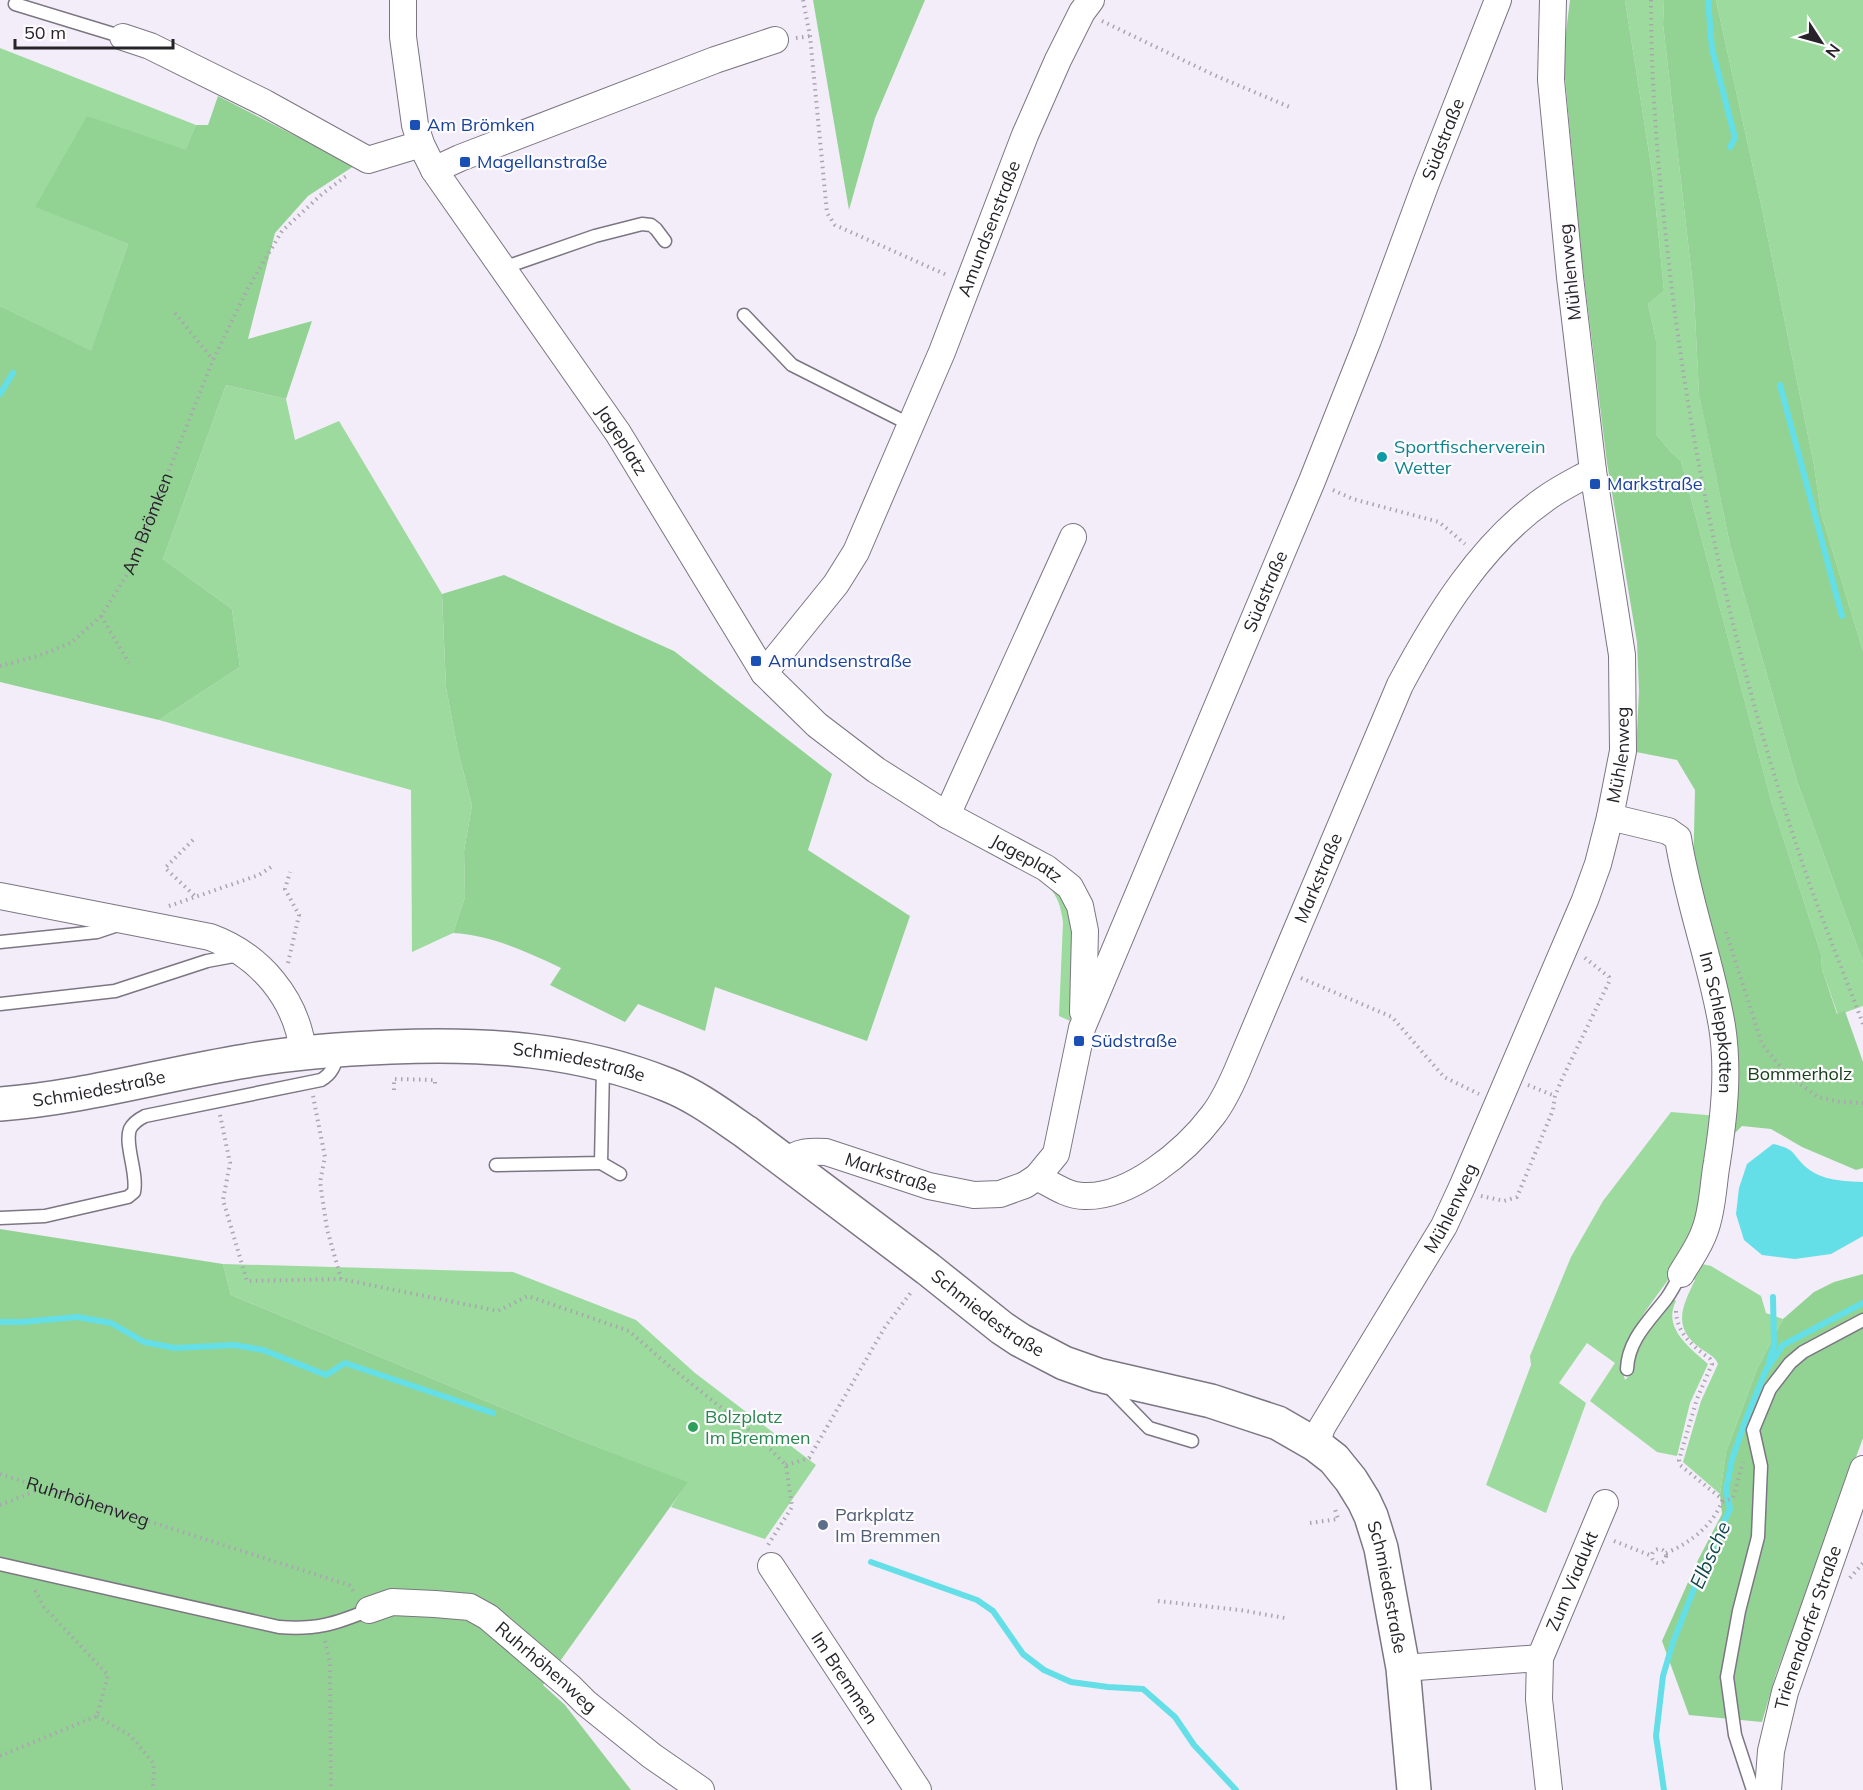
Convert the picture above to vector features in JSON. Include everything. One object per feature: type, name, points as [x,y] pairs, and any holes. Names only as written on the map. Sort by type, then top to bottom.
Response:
[{"type":"main road","name":"Schmiedestraße","points":[[0,1104],[37,1102],[223,1065],[303,1052],[445,1045],[514,1048],[603,1062],[662,1083],[687,1095],[746,1132],[1020,1340],[1064,1363],[1098,1375],[1222,1405],[1278,1423],[1316,1444],[1334,1459],[1351,1480],[1371,1515],[1381,1548],[1402,1668],[1414,1790]]},
{"type":"street","name":"Jageplatz","points":[[403,0],[403,37],[415,125],[421,144],[434,170],[618,433],[764,673],[795,704],[844,746],[910,793],[1046,868],[1060,878],[1075,894],[1085,931],[1082,1028]]},
{"type":"street","name":"Amundsenstraße","points":[[764,673],[846,570],[942,352],[1025,135],[1058,60],[1082,12],[1091,0]]},
{"type":"street","name":"Südstraße","points":[[1000,1194],[1026,1185],[1037,1177],[1056,1154],[1082,1028],[1312,481],[1498,0]]},
{"type":"street","name":"Mühlenweg","points":[[1316,1444],[1322,1427],[1444,1226],[1460,1192],[1567,943],[1598,864],[1623,751],[1622,655],[1593,471],[1570,277],[1551,80],[1553,0]]},
{"type":"street","points":[[123,37],[150,46],[265,103],[368,160],[421,144]]},
{"type":"street","points":[[434,170],[715,60],[775,40]]},
{"type":"street","name":"Markstraße","points":[[1037,1177],[1065,1192],[1083,1197],[1106,1193],[1141,1179],[1160,1166],[1181,1150],[1213,1115],[1237,1071],[1400,685],[1416,656],[1455,594],[1506,531],[1545,499],[1593,471]]},
{"type":"street","points":[[947,815],[1072,537]]},
{"type":"street","name":"Im Schleppkotten","points":[[1610,817],[1668,831],[1678,838],[1685,880],[1715,991],[1722,1027],[1725,1092],[1708,1217],[1701,1240],[1681,1274]]},
{"type":"street","points":[[0,896],[210,937],[226,943],[246,954],[269,976],[288,1003],[301,1033],[303,1052]]},
{"type":"street","name":"Markstraße","points":[[786,1162],[793,1155],[811,1151],[826,1152],[937,1188],[974,1195],[1000,1194]]},
{"type":"street","name":"Trienendorfer Straße","points":[[1768,1790],[1772,1751],[1785,1692],[1863,1468]]},
{"type":"street","name":"Zum Viadukt","points":[[1549,1790],[1539,1700],[1540,1658],[1605,1503]]},
{"type":"street","name":"Im Bremmen","points":[[771,1566],[918,1790]]},
{"type":"street","name":"Ruhrhöhenweg","points":[[369,1610],[392,1602],[470,1607],[488,1617],[586,1703],[652,1756],[701,1790]]},
{"type":"street","points":[[1402,1668],[1540,1658]]},
{"type":"lane","points":[[15,3],[123,37]]},
{"type":"lane","points":[[503,268],[595,236],[642,224],[651,225],[665,240]]},
{"type":"lane","points":[[744,315],[792,365],[911,425]]},
{"type":"lane","points":[[0,942],[97,932],[131,921]]},
{"type":"lane","points":[[0,1004],[115,991],[207,961],[246,954]]},
{"type":"lane","name":"Schmiedestraße","points":[[0,1218],[45,1216],[128,1197],[134,1192],[136,1182],[129,1140],[130,1130],[136,1122],[145,1116],[310,1083],[329,1075],[334,1069],[340,1050]]},
{"type":"lane","points":[[601,1162],[603,1062]]},
{"type":"lane","points":[[496,1165],[601,1162],[620,1174]]},
{"type":"lane","points":[[1627,1369],[1631,1347],[1681,1274]]},
{"type":"lane","points":[[1753,1790],[1735,1735],[1727,1677],[1737,1621],[1758,1537],[1761,1466],[1753,1430],[1770,1389],[1790,1363],[1803,1352],[1863,1320]]},
{"type":"lane","points":[[1098,1375],[1149,1428],[1192,1441]]},
{"type":"lane","name":"Ruhrhöhenweg","points":[[0,1564],[279,1627],[302,1629],[322,1626],[337,1623],[369,1610]]},
{"type":"path","points":[[803,0],[810,36],[827,213],[835,225],[956,279]]},
{"type":"path","points":[[1651,0],[1657,157],[1674,321],[1696,458],[1726,602],[1761,729],[1800,855],[1863,1024]]},
{"type":"path","points":[[1116,28],[1214,75],[1292,108]]},
{"type":"path","name":"Am Brömken","points":[[0,666],[38,656],[71,643],[101,616],[128,573],[213,360],[248,288],[282,231],[322,194],[368,160]]},
{"type":"path","points":[[175,313],[213,360]]},
{"type":"path","points":[[1312,481],[1353,499],[1439,522],[1472,550]]},
{"type":"path","points":[[101,616],[129,663]]},
{"type":"path","points":[[193,840],[165,868],[195,896]]},
{"type":"path","points":[[207,892],[259,875],[271,867]]},
{"type":"path","points":[[286,970],[299,915],[285,889],[290,872]]},
{"type":"path","points":[[1460,1192],[1504,1201],[1517,1197],[1553,1110],[1556,1096],[1609,977],[1567,943]]},
{"type":"path","points":[[1294,975],[1392,1017],[1444,1077],[1479,1094]]},
{"type":"path","points":[[1762,1044],[1787,1075],[1818,1096],[1841,1102],[1863,1103]]},
{"type":"path","points":[[1510,1077],[1556,1096]]},
{"type":"path","points":[[394,1090],[394,1079],[435,1080],[435,1087]]},
{"type":"path","points":[[310,1083],[325,1157],[320,1182],[327,1229],[341,1279]]},
{"type":"path","points":[[217,1100],[230,1163],[223,1200],[247,1281],[341,1279],[498,1311],[528,1296],[629,1331],[759,1438],[786,1465],[792,1507],[763,1553],[771,1566]]},
{"type":"path","points":[[786,1465],[809,1458],[885,1326],[928,1269]]},
{"type":"path","points":[[1592,1533],[1652,1556],[1655,1561],[1660,1562],[1665,1559],[1666,1554],[1691,1540],[1701,1531],[1718,1512],[1722,1502],[1722,1499],[1680,1465],[1679,1460],[1697,1399],[1712,1364],[1710,1359],[1688,1341],[1678,1324],[1676,1309],[1678,1301],[1690,1280],[1681,1274]]},
{"type":"path","name":"Ruhrhöhenweg","points":[[0,1474],[349,1585],[369,1610]]},
{"type":"path","points":[[0,1505],[41,1488]]},
{"type":"path","points":[[1722,1502],[1733,1498]]},
{"type":"path","points":[[1310,1523],[1338,1519]]},
{"type":"path","points":[[1652,1556],[1654,1551],[1659,1549],[1666,1554]]},
{"type":"path","points":[[24,1570],[44,1607],[108,1675],[97,1716]]},
{"type":"path","points":[[1158,1601],[1240,1610],[1285,1618]]},
{"type":"path","points":[[322,1626],[330,1664],[331,1790]]},
{"type":"path","points":[[0,1756],[97,1716]]},
{"type":"path","points":[[97,1716],[131,1736],[154,1764],[153,1790]]},
{"type":"green space","points":[[813,0],[925,0],[875,118],[849,210]]},
{"type":"green space","name":"Bommerholz","points":[[1570,0],[1625,0],[1653,178],[1664,291],[1648,304],[1656,340],[1656,434],[1681,461],[1772,804],[1821,954],[1822,969],[1837,1014],[1845,1011],[1863,1062],[1863,1168],[1856,1170],[1802,1147],[1771,1129],[1742,1126],[1733,1135],[1728,1134],[1735,1124],[1737,1074],[1693,877],[1695,790],[1677,760],[1636,752],[1639,691],[1637,642],[1607,463],[1582,260],[1563,56]]},
{"type":"green space","points":[[1625,0],[1664,0],[1663,24],[1694,295],[1699,393],[1730,545],[1797,781],[1863,962],[1863,1006],[1838,1015],[1822,969],[1821,954],[1772,804],[1681,461],[1656,434],[1656,340],[1648,304],[1664,291],[1653,178]]},
{"type":"green space","points":[[1664,0],[1716,0],[1761,204],[1814,465],[1821,513],[1863,651],[1863,962],[1797,781],[1730,545],[1699,394],[1694,295],[1663,24]]},
{"type":"green space","points":[[1716,0],[1863,0],[1863,651],[1821,513],[1814,465],[1761,204]]},
{"type":"green space","points":[[0,48],[196,125],[187,150],[36,207],[128,244],[91,352],[0,306]]},
{"type":"green space","points":[[218,96],[354,166],[308,196],[275,233],[248,339],[312,321],[286,399],[226,385],[163,559],[232,609],[240,667],[159,720],[0,682],[0,306],[91,351],[128,244],[35,207],[87,116],[186,150],[196,125],[208,125]]},
{"type":"green space","points":[[226,385],[286,399],[295,440],[339,421],[442,594],[446,688],[458,751],[472,805],[464,851],[465,897],[453,933],[412,952],[411,790],[159,720],[240,667],[232,609],[163,559]]},
{"type":"green space","points":[[504,575],[674,651],[832,774],[808,850],[910,916],[867,1041],[715,987],[705,1031],[638,1004],[625,1022],[550,985],[561,968],[522,950],[495,941],[453,933],[465,897],[464,851],[472,805],[458,751],[446,688],[442,594]]},
{"type":"green space","points":[[1025,866],[1056,887],[1066,902],[1071,917],[1075,953],[1070,1021],[1059,1016],[1063,922],[1059,902],[1046,884],[1023,869]]},
{"type":"green space","points":[[1671,1112],[1718,1116],[1695,1228],[1668,1270],[1672,1274],[1637,1324],[1630,1338],[1623,1366],[1625,1380],[1633,1372],[1642,1342],[1672,1298],[1676,1301],[1673,1311],[1675,1329],[1686,1344],[1708,1364],[1690,1403],[1677,1456],[1657,1452],[1590,1401],[1615,1363],[1587,1343],[1559,1383],[1586,1403],[1546,1513],[1486,1485],[1531,1365],[1530,1356],[1571,1257],[1603,1201]]},
{"type":"green space","points":[[0,1229],[223,1264],[231,1295],[577,1439],[688,1482],[543,1685],[565,1705],[631,1790],[0,1790]]},
{"type":"green space","points":[[223,1264],[513,1272],[636,1320],[695,1373],[816,1465],[765,1539],[671,1507],[687,1482],[577,1439],[231,1295]]},
{"type":"green space","points":[[1702,1264],[1711,1266],[1761,1296],[1766,1313],[1783,1319],[1757,1369],[1726,1452],[1720,1494],[1683,1462],[1701,1401],[1718,1364],[1713,1357],[1691,1340],[1683,1324],[1683,1308],[1695,1280],[1688,1275]]},
{"type":"green space","points":[[1863,1274],[1863,1438],[1776,1674],[1762,1722],[1689,1715],[1662,1641],[1697,1562],[1722,1514],[1720,1494],[1726,1452],[1757,1369],[1783,1319],[1814,1292],[1834,1282]]},
{"type":"water","points":[[1773,1144],[1790,1150],[1807,1168],[1820,1176],[1834,1180],[1863,1182],[1863,1236],[1831,1254],[1795,1259],[1762,1255],[1744,1240],[1736,1214],[1739,1188],[1747,1164]]},
{"type":"waterway","points":[[1708,0],[1712,49],[1735,138],[1730,147]]},
{"type":"waterway","points":[[0,394],[13,373]]},
{"type":"waterway","points":[[1780,385],[1842,616]]},
{"type":"waterway","points":[[1769,1361],[1774,1345],[1773,1297]]},
{"type":"waterway","name":"Elbsche","points":[[1664,1790],[1656,1736],[1663,1676],[1673,1642],[1701,1571],[1730,1509],[1726,1490],[1732,1459],[1766,1370],[1783,1345],[1863,1303]]},
{"type":"waterway","points":[[0,1322],[77,1317],[111,1323],[144,1342],[175,1348],[234,1345],[263,1350],[326,1375],[345,1363],[493,1413]]},
{"type":"waterway","points":[[871,1562],[977,1600],[993,1611],[1023,1654],[1044,1670],[1071,1682],[1143,1689],[1175,1717],[1194,1745],[1236,1790]]},
{"type":"place","name":"Am Brömken","points":[[415,125]]},
{"type":"place","name":"Magellanstraße","points":[[465,162]]},
{"type":"place","name":"Sportfischerverein Wetter","points":[[1382,457]]},
{"type":"place","name":"Markstraße","points":[[1595,484]]},
{"type":"place","name":"Amundsenstraße","points":[[756,661]]},
{"type":"place","name":"Südstraße","points":[[1079,1041]]},
{"type":"place","name":"Bolzplatz Im Bremmen","points":[[693,1427]]},
{"type":"place","name":"Parkplatz Im Bremmen","points":[[823,1525]]}]
